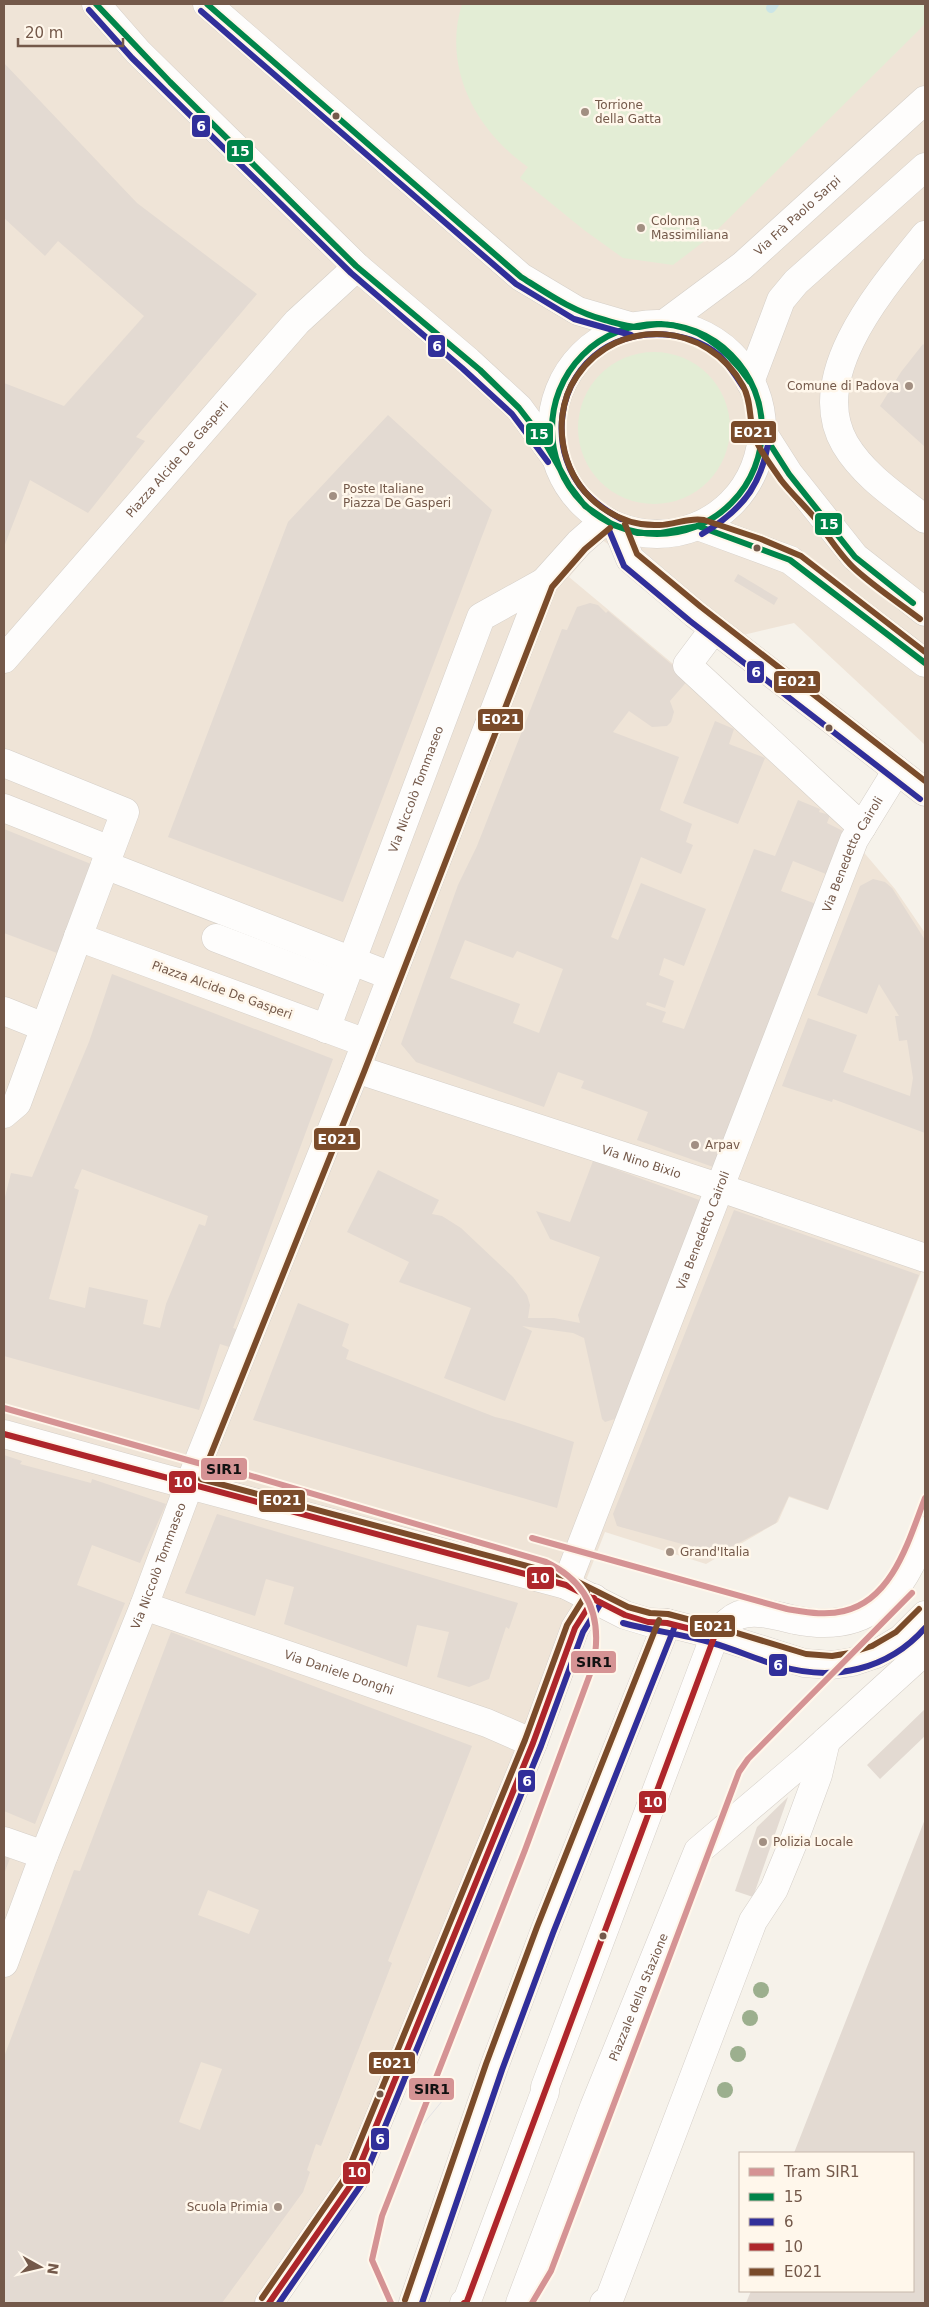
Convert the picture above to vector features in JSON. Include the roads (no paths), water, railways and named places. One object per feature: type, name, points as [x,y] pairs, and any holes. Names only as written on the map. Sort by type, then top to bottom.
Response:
[{"type":"street","points":[[96,4],[138,52],[357,267],[468,361],[519,408],[555,457],[568,487],[578,500],[611,524],[637,533],[658,534],[678,532],[698,526],[720,513],[744,488],[753,470],[760,450],[759,405],[750,382],[739,363],[705,336],[685,328],[664,324],[633,327],[610,334],[590,348],[573,365],[561,386],[553,409],[552,433],[555,457]]},
{"type":"street","points":[[207,4],[521,277],[578,311],[633,327]]},
{"type":"street","name":"Via Frà Paolo Sarpi","points":[[664,324],[742,266],[925,100]]},
{"type":"street","points":[[750,382],[781,300],[796,282],[925,167]]},
{"type":"street","points":[[925,235],[884,286],[847,346],[839,370],[834,401],[837,427],[845,444],[871,476],[925,519]]},
{"type":"street","name":"Piazza Alcide De Gasperi","points":[[4,659],[297,322],[357,267]]},
{"type":"street","points":[[761,430],[789,474],[855,557],[925,612]]},
{"type":"street","points":[[611,524],[630,559],[714,629],[925,792]]},
{"type":"street","name":"Via Niccolò Tommaseo","points":[[329,1020],[481,617],[544,582],[579,542],[611,524]]},
{"type":"street","points":[[698,526],[790,560],[925,663]]},
{"type":"street","name":"Via Niccolò Tommaseo","points":[[4,1963],[44,1854],[144,1606],[189,1485],[356,1069],[544,582]]},
{"type":"street","points":[[714,629],[687,665],[862,827]]},
{"type":"street","points":[[4,764],[125,812],[44,1027],[18,1103],[4,1114]]},
{"type":"street","name":"Via Benedetto Cairoli","points":[[566,1585],[854,840],[897,770]]},
{"type":"street","points":[[4,808],[107,858],[391,976]]},
{"type":"street","name":"Piazza Alcide De Gasperi","points":[[78,937],[329,1020],[366,1043]]},
{"type":"street","points":[[216,938],[342,986]]},
{"type":"street","points":[[205,965],[329,1020]]},
{"type":"street","points":[[4,1012],[44,1027]]},
{"type":"street","name":"Via Nino Bixio","points":[[356,1069],[721,1188],[925,1258]]},
{"type":"street","points":[[4,1434],[566,1585],[625,1615],[648,1622],[667,1623],[715,1635],[804,1663],[832,1664],[852,1662],[876,1654],[901,1639],[925,1615]]},
{"type":"street","points":[[464,2303],[467,2301],[545,2092],[545,2087],[715,1635],[740,1615],[765,1614],[827,1624],[846,1620],[877,1608],[900,1584],[925,1531]]},
{"type":"street","points":[[293,2303],[352,2182],[533,1743],[575,1628],[594,1598]]},
{"type":"street","name":"Via Daniele Donghi","points":[[144,1606],[486,1723],[533,1743]]},
{"type":"street","points":[[413,2303],[494,2067],[545,1930],[667,1623]]},
{"type":"street","name":"Piazzale della Stazione","points":[[520,2303],[594,2106],[698,1851],[826,1741],[925,1651]]},
{"type":"street","points":[[604,2303],[609,2300],[753,1921],[774,1889],[793,1843],[818,1775],[826,1741]]},
{"type":"street","points":[[4,1841],[44,1854]]},
{"type":"street","points":[[269,2303],[352,2182]]},
{"type":"waterway","points":[[771,8],[774,4]]},
{"type":"tram line","name":"SIR1","points":[[4,1408],[198,1463],[238,1472],[546,1562],[573,1580],[590,1604],[596,1633],[593,1666],[525,1850],[382,2216],[372,2260],[391,2303]]},
{"type":"tram line","name":"SIR1","points":[[532,1538],[787,1609],[830,1613],[844,1611],[861,1605],[887,1581],[905,1549],[925,1498]]},
{"type":"tram line","name":"SIR1","points":[[532,2303],[551,2271],[739,1772],[748,1759],[912,1593]]},
{"type":"tram line","points":[[415,2134],[448,2094]]},
{"type":"place","name":"Torrione della Gatta","points":[[585,112]]},
{"type":"place","name":"Colonna Massimiliana","points":[[641,228]]},
{"type":"place","name":"Comune di Padova","points":[[909,386]]},
{"type":"place","name":"Poste Italiane Piazza De Gasperi","points":[[333,496]]},
{"type":"place","name":"Arpav","points":[[695,1145]]},
{"type":"place","name":"Grand'Italia","points":[[670,1552]]},
{"type":"place","name":"Polizia Locale","points":[[763,1842]]},
{"type":"place","name":"Scuola Primia","points":[[278,2207]]}]
